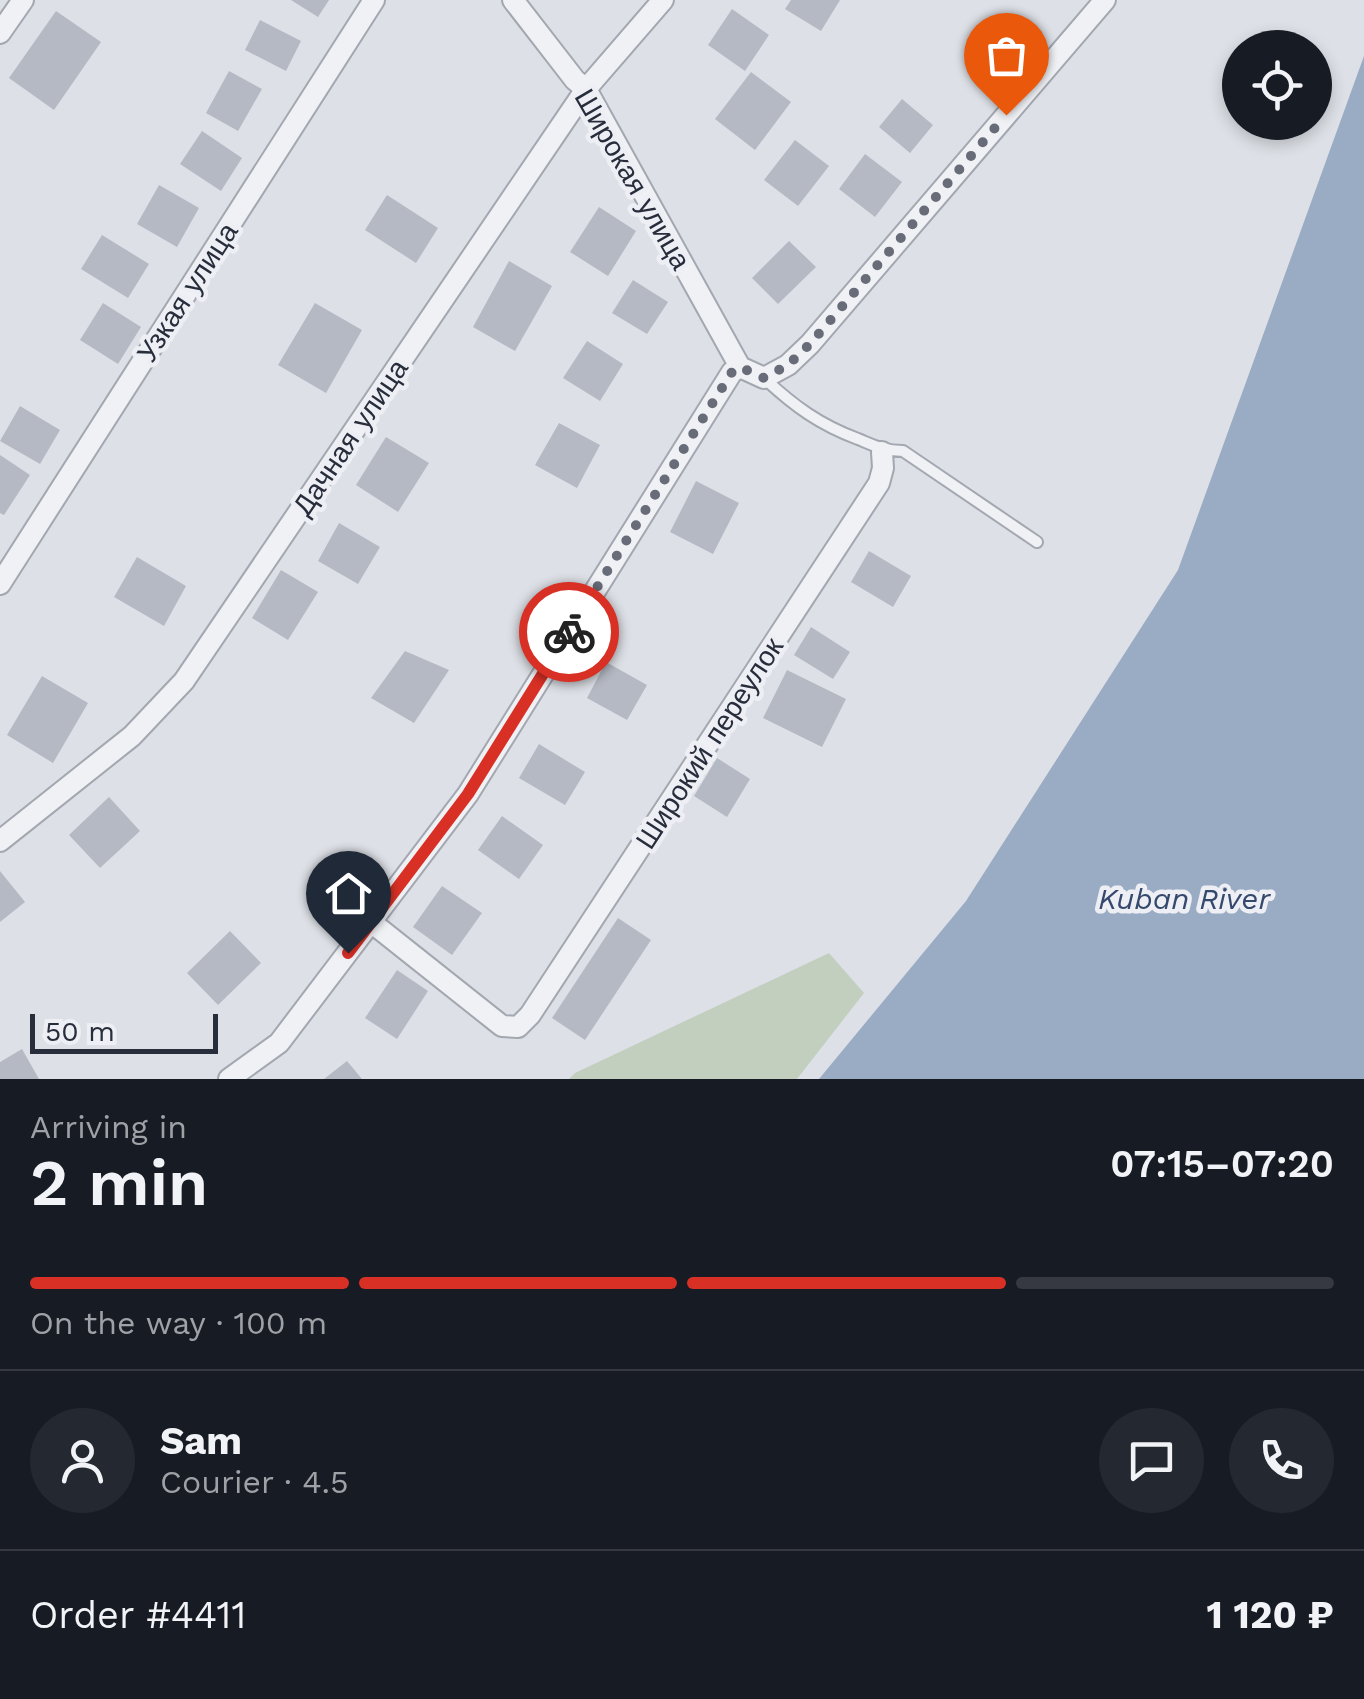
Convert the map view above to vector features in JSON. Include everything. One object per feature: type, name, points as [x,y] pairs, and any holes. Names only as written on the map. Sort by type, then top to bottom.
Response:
[{"type":"street","points":[[0,33],[23,0]]},
{"type":"street","name":"Узкая улица","points":[[0,584],[374,0]]},
{"type":"street","name":"Широкая улица","points":[[513,0],[575,80],[586,88],[740,367]]},
{"type":"street","name":"Дачная улица","points":[[0,840],[132,736],[184,681],[586,88],[663,0]]},
{"type":"street","points":[[229,1079],[280,1043],[468,794],[726,380],[740,367],[764,378],[788,365],[810,344],[1105,0]]},
{"type":"street","name":"Широкий переулок","points":[[370,922],[502,1026],[518,1026],[530,1015],[879,483],[882,452]]},
{"type":"lane","points":[[764,378],[797,409],[882,452],[903,451],[1037,542]]},
{"type":"green space","points":[[829,953],[864,993],[797,1079],[569,1079],[575,1073]]},
{"type":"water","name":"Kuban River","points":[[1364,56],[1364,1079],[819,1079],[966,901],[1178,570]]},
{"type":"building","points":[[291,0],[329,0],[318,17]]},
{"type":"building","points":[[791,0],[840,0],[821,31],[785,9]]},
{"type":"building","points":[[732,9],[769,35],[745,71],[708,45]]},
{"type":"building","points":[[56,11],[101,42],[54,110],[9,78]]},
{"type":"building","points":[[260,20],[301,41],[286,71],[245,50]]},
{"type":"building","points":[[229,71],[262,89],[238,131],[206,113]]},
{"type":"building","points":[[751,72],[791,102],[755,150],[715,119]]},
{"type":"building","points":[[902,99],[933,125],[910,153],[879,127]]},
{"type":"building","points":[[202,131],[242,158],[221,191],[180,164]]},
{"type":"building","points":[[795,140],[829,166],[798,206],[764,180]]},
{"type":"building","points":[[865,154],[902,182],[875,217],[839,189]]},
{"type":"building","points":[[159,185],[199,208],[177,247],[137,224]]},
{"type":"building","points":[[387,195],[438,228],[416,263],[365,230]]},
{"type":"building","points":[[599,207],[636,231],[608,276],[570,252]]},
{"type":"building","points":[[102,235],[149,264],[128,298],[81,269]]},
{"type":"building","points":[[789,241],[816,267],[778,304],[752,278]]},
{"type":"building","points":[[509,261],[552,286],[515,351],[473,327]]},
{"type":"building","points":[[633,280],[668,302],[647,334],[612,313]]},
{"type":"building","points":[[103,303],[141,327],[118,364],[80,340]]},
{"type":"building","points":[[315,303],[362,330],[326,393],[278,365]]},
{"type":"building","points":[[587,341],[623,364],[600,401],[563,378]]},
{"type":"building","points":[[20,406],[60,430],[40,464],[0,441]]},
{"type":"building","points":[[559,423],[600,445],[577,488],[535,465]]},
{"type":"building","points":[[386,437],[429,463],[398,512],[356,485]]},
{"type":"building","points":[[0,455],[30,475],[4,515],[0,513]]},
{"type":"building","points":[[696,481],[739,503],[713,554],[670,532]]},
{"type":"building","points":[[339,523],[380,547],[358,584],[318,561]]},
{"type":"building","points":[[869,551],[911,576],[893,607],[851,582]]},
{"type":"building","points":[[137,557],[186,586],[164,626],[114,597]]},
{"type":"building","points":[[281,570],[318,592],[288,640],[252,618]]},
{"type":"building","points":[[811,627],[850,652],[833,679],[794,655]]},
{"type":"building","points":[[405,651],[449,670],[414,723],[371,698]]},
{"type":"building","points":[[606,662],[647,685],[627,720],[587,698]]},
{"type":"building","points":[[787,670],[846,699],[822,747],[763,718]]},
{"type":"building","points":[[42,676],[88,703],[53,763],[7,735]]},
{"type":"building","points":[[539,744],[585,772],[565,805],[519,778]]},
{"type":"building","points":[[717,758],[750,779],[727,817],[694,796]]},
{"type":"building","points":[[109,797],[140,831],[100,868],[69,835]]},
{"type":"building","points":[[502,816],[543,845],[519,879],[478,850]]},
{"type":"building","points":[[0,871],[25,902],[0,922]]},
{"type":"building","points":[[442,886],[482,913],[452,955],[413,927]]},
{"type":"building","points":[[618,918],[651,940],[585,1040],[552,1018]]},
{"type":"building","points":[[230,931],[261,963],[218,1005],[187,973]]},
{"type":"building","points":[[397,970],[428,991],[397,1039],[365,1018]]},
{"type":"building","points":[[22,1049],[39,1079],[0,1079],[0,1062]]},
{"type":"building","points":[[347,1061],[362,1079],[324,1079]]},
{"type":"way so far","points":[[569,632],[732,372],[740,367],[764,378],[788,365],[1006,115]]},
{"type":"route","points":[[348,953],[468,794],[569,632]]}]
